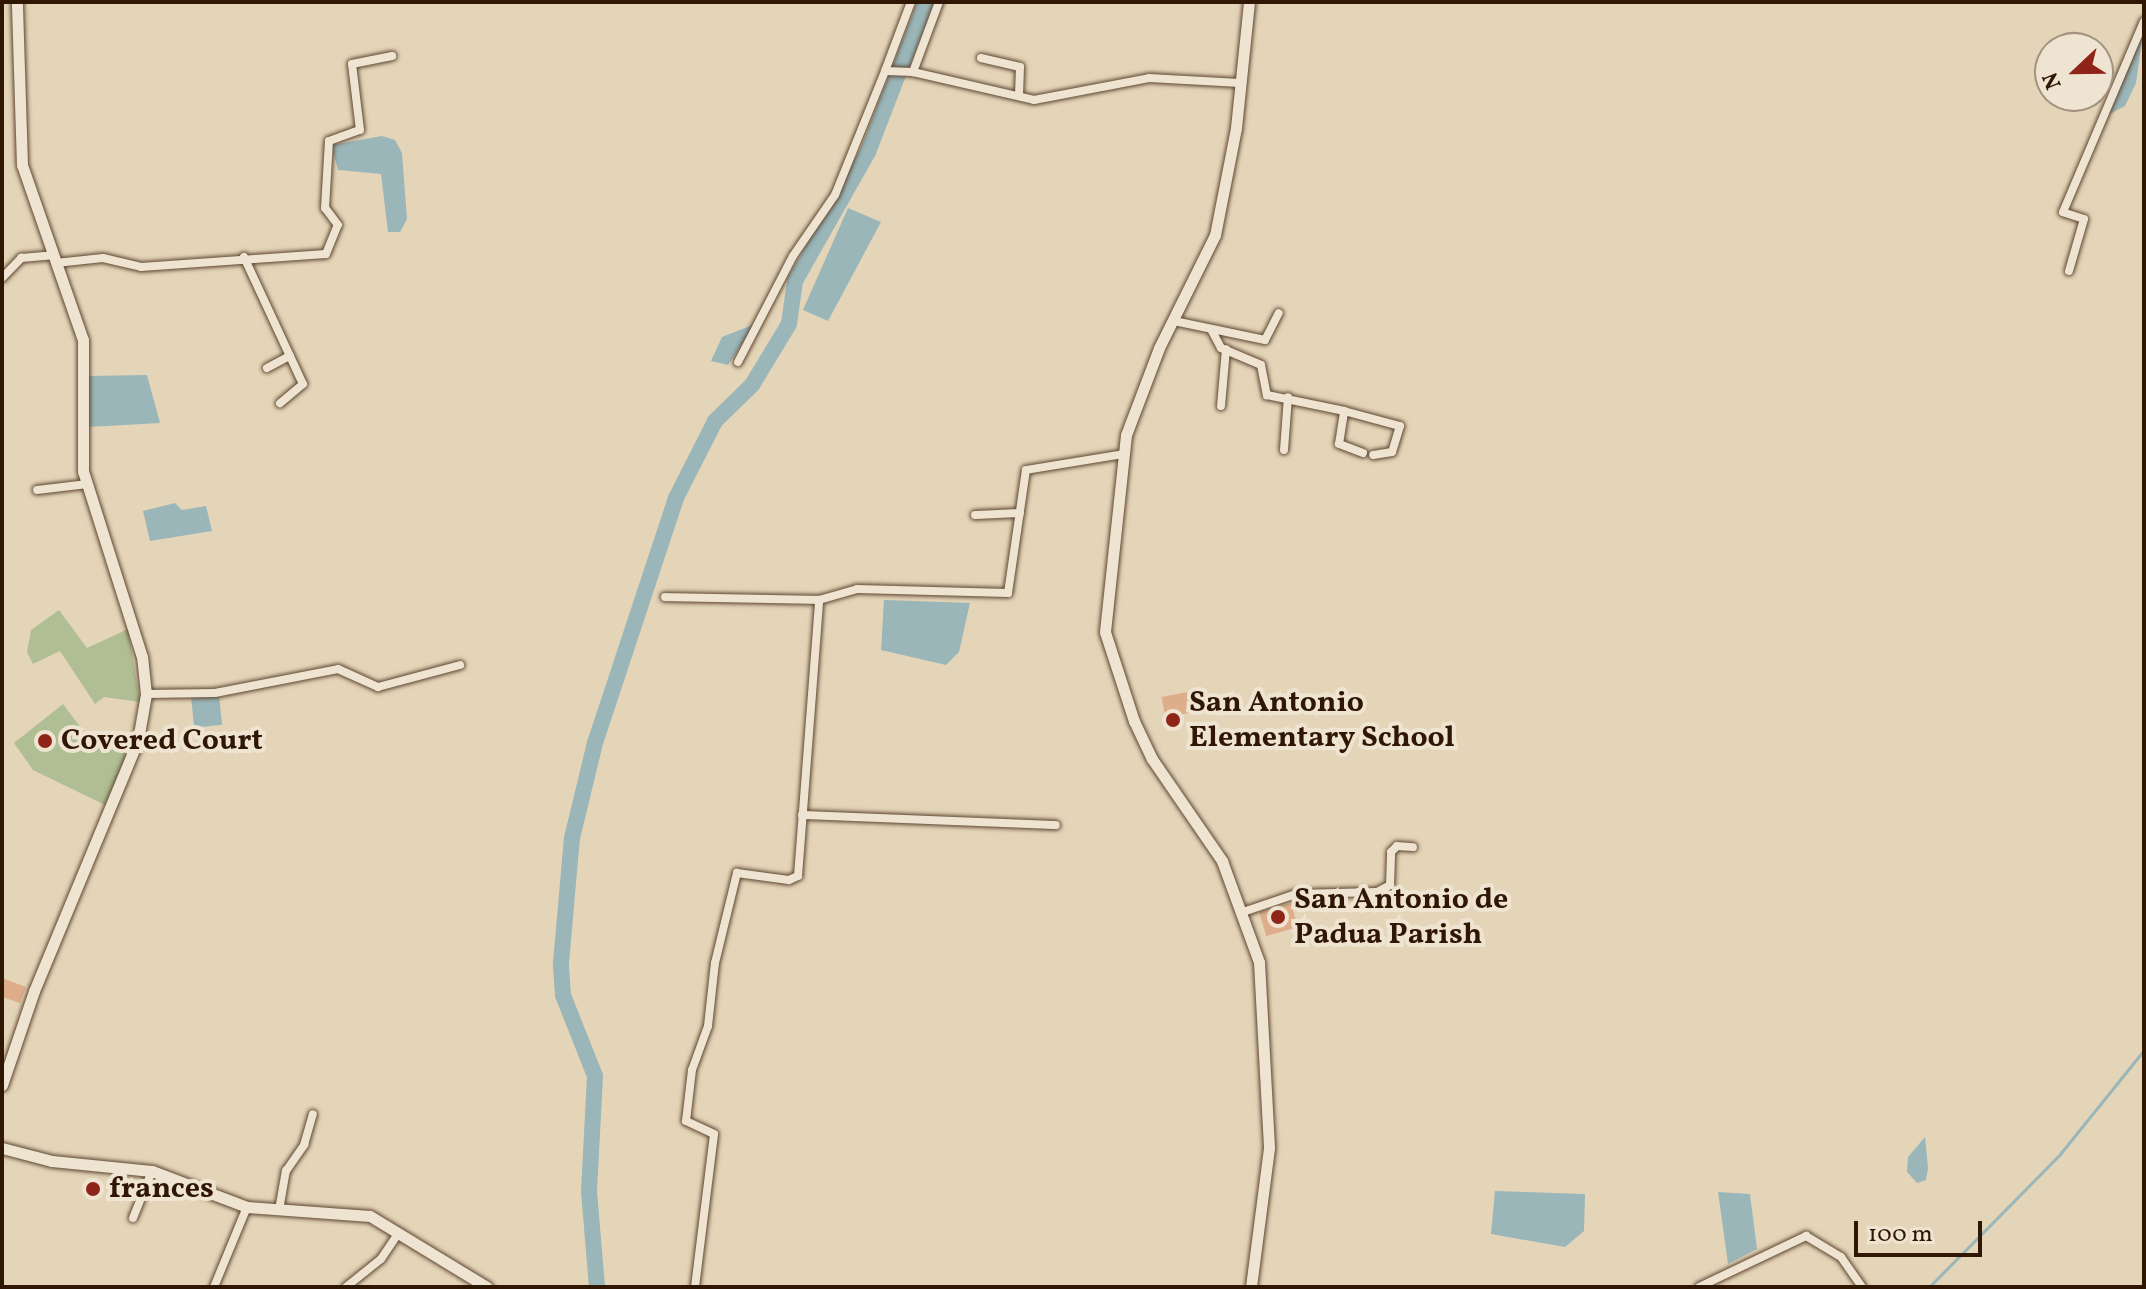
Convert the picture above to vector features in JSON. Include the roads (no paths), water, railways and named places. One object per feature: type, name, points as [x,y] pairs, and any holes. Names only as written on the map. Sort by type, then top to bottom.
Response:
[{"type":"street","points":[[2,1085],[34,991],[138,740],[146,694],[142,657],[88,484],[83,340],[22,165],[17,2]]},
{"type":"street","points":[[738,362],[793,256],[835,195],[887,71],[911,2]]},
{"type":"street","points":[[909,72],[939,2]]},
{"type":"street","points":[[1249,2],[1240,83],[1215,235],[1152,366],[1124,454],[1105,632],[1120,687],[1152,759],[1222,861],[1259,962],[1269,1055],[1269,1148],[1251,1287]]},
{"type":"street","points":[[2069,271],[2084,219],[2063,212],[2144,21]]},
{"type":"street","points":[[2,278],[21,258],[103,258],[141,267],[244,257],[318,259],[331,249],[338,225],[325,208],[329,141],[360,130],[352,64],[392,56]]},
{"type":"street","points":[[981,58],[1020,67],[1019,96]]},
{"type":"street","points":[[887,71],[909,72],[1019,96],[1058,100],[1149,78],[1240,83]]},
{"type":"street","points":[[244,257],[303,387],[280,403]]},
{"type":"street","points":[[1174,321],[1265,340],[1279,313]]},
{"type":"street","points":[[1211,329],[1226,349],[1261,365],[1267,395],[1288,397],[1400,426],[1392,452],[1373,455]]},
{"type":"street","points":[[1221,406],[1226,349]]},
{"type":"street","points":[[267,368],[290,356]]},
{"type":"street","points":[[1284,450],[1288,397]]},
{"type":"street","points":[[1344,411],[1339,444],[1363,453]]},
{"type":"street","points":[[665,597],[819,600],[857,589],[1008,593],[1026,470],[1124,454]]},
{"type":"street","points":[[37,490],[88,484]]},
{"type":"street","points":[[975,515],[1020,513]]},
{"type":"street","points":[[695,1287],[714,1134],[686,1121],[715,963],[737,873],[789,880],[798,876],[819,600]]},
{"type":"street","points":[[146,694],[215,693],[338,669],[378,687],[460,665]]},
{"type":"street","points":[[802,815],[1056,825]]},
{"type":"street","points":[[1243,912],[1296,894],[1377,892],[1390,885],[1391,852],[1397,846],[1413,847]]},
{"type":"street","points":[[279,1210],[286,1171],[304,1145],[313,1114]]},
{"type":"street","points":[[2,1148],[52,1161],[152,1171],[247,1207],[370,1216],[487,1287]]},
{"type":"street","points":[[133,1218],[152,1171]]},
{"type":"street","points":[[214,1287],[247,1207]]},
{"type":"street","points":[[346,1287],[373,1268],[399,1232]]},
{"type":"street","points":[[1699,1287],[1806,1236],[1841,1257],[1862,1287]]},
{"type":"water","points":[[2144,25],[2136,83],[2125,106],[2114,112],[2114,94]]},
{"type":"water","points":[[382,136],[395,140],[402,153],[407,219],[400,232],[388,232],[381,174],[338,170],[331,145]]},
{"type":"water","points":[[848,208],[881,222],[828,321],[803,310]]},
{"type":"water","points":[[755,324],[728,365],[711,361],[722,337]]},
{"type":"water","points":[[147,375],[160,423],[88,427],[87,376]]},
{"type":"water","points":[[175,503],[182,510],[206,506],[212,531],[150,541],[143,511]]},
{"type":"water","points":[[884,600],[970,603],[959,652],[946,665],[881,650]]},
{"type":"water","points":[[219,695],[222,725],[194,728],[191,698]]},
{"type":"water","points":[[1925,1137],[1926,1180],[1917,1183],[1907,1172],[1908,1157]]},
{"type":"water","points":[[1495,1191],[1585,1194],[1584,1231],[1565,1247],[1491,1234]]},
{"type":"water","points":[[1718,1192],[1750,1194],[1757,1249],[1728,1264]]},
{"type":"waterway","points":[[597,1287],[589,1191],[595,1076],[563,995],[561,963],[572,838],[595,743],[676,498],[715,421],[752,385],[789,324],[795,281],[868,152],[926,2]]},
{"type":"waterway","points":[[1929,1287],[2060,1154],[2144,1050]]},
{"type":"place","name":"San Antonio Elementary School","points":[[1173,720]]},
{"type":"place","name":"Covered Court","points":[[45,741]]},
{"type":"place","name":"San Antonio de Padua Parish","points":[[1278,917]]},
{"type":"place","name":"frances","points":[[93,1189]]}]
